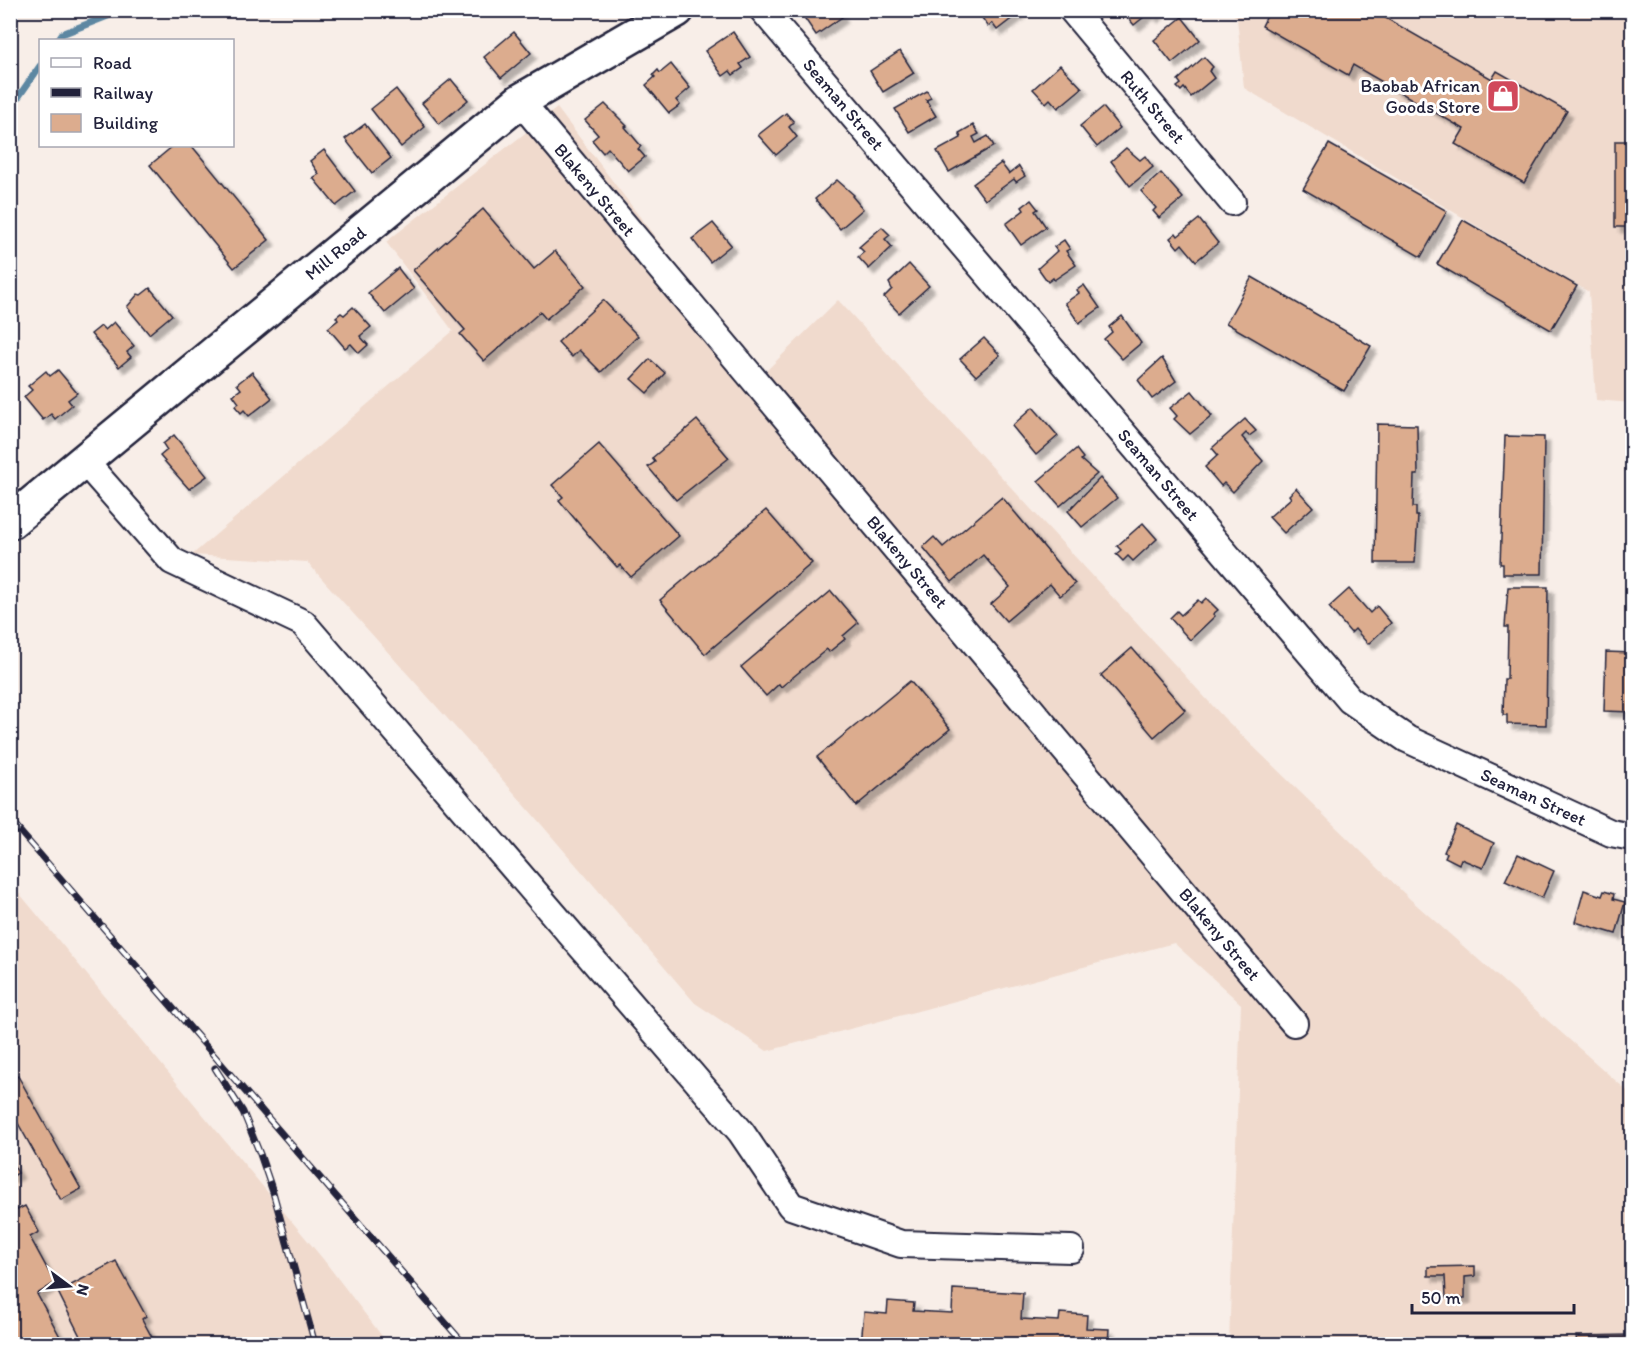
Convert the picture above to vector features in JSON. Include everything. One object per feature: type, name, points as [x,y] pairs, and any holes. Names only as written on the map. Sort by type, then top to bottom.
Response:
[{"type":"street","name":"Mill Road","points":[[10,522],[520,101],[677,10]]},
{"type":"street","name":"Seaman Street","points":[[763,10],[1350,700],[1407,739],[1611,833],[1632,837]]},
{"type":"street","name":"Ruth Street","points":[[1072,10],[1232,202]]},
{"type":"street","name":"Blakeny Street","points":[[520,101],[1294,1023]]},
{"type":"street","points":[[85,462],[172,561],[303,623],[741,1132],[791,1206],[901,1244],[1071,1249]]},
{"type":"shaded area","points":[[1230,11],[1632,11],[1632,403],[1596,400],[1589,292],[1244,88],[1237,18]]},
{"type":"shaded area","points":[[557,108],[761,376],[838,300],[1224,718],[1411,900],[1632,1095],[1632,1344],[1229,1344],[1241,1004],[1174,943],[767,1051],[695,1003],[516,795],[307,562],[192,555],[453,331],[386,242]]},
{"type":"shaded area","points":[[10,882],[323,1259],[388,1344],[11,1344]]},
{"type":"building","points":[[799,10],[838,10],[842,17],[816,35]]},
{"type":"building","points":[[984,10],[1017,10],[1019,13],[997,30],[992,23],[988,26],[979,14]]},
{"type":"building","points":[[1127,10],[1161,10],[1153,17],[1149,13],[1134,25],[1124,13]]},
{"type":"building","points":[[1270,10],[1385,10],[1382,16],[1492,79],[1497,71],[1567,111],[1524,183],[1455,144],[1464,129],[1353,65],[1348,75],[1262,26]]},
{"type":"building","points":[[1182,17],[1200,40],[1172,63],[1154,40]]},
{"type":"building","points":[[514,32],[531,53],[501,78],[484,57]]},
{"type":"building","points":[[733,32],[750,57],[740,64],[743,68],[733,75],[730,71],[723,76],[705,51]]},
{"type":"building","points":[[900,51],[914,73],[883,92],[870,71]]},
{"type":"building","points":[[1204,57],[1213,67],[1209,71],[1214,78],[1191,97],[1184,88],[1181,91],[1177,87],[1181,84],[1178,80]]},
{"type":"building","points":[[671,64],[690,88],[676,100],[680,105],[669,113],[646,85],[655,77],[653,75],[658,70],[660,73]]},
{"type":"building","points":[[1060,65],[1082,88],[1058,108],[1050,99],[1046,103],[1033,89]]},
{"type":"building","points":[[451,79],[468,100],[439,124],[422,103]]},
{"type":"building","points":[[396,89],[425,127],[401,147],[371,109]]},
{"type":"building","points":[[927,91],[931,98],[926,100],[936,116],[909,132],[895,109]]},
{"type":"building","points":[[605,104],[627,126],[625,127],[641,146],[638,149],[645,157],[628,171],[608,148],[603,153],[592,140],[598,135],[585,120]]},
{"type":"building","points":[[1103,107],[1120,128],[1097,147],[1080,126]]},
{"type":"building","points":[[786,113],[794,122],[789,127],[797,137],[776,155],[758,135]]},
{"type":"building","points":[[365,124],[391,158],[372,173],[345,139]]},
{"type":"building","points":[[973,125],[979,134],[973,137],[976,143],[988,136],[994,146],[949,172],[937,151],[961,138],[959,133]]},
{"type":"building","points":[[1615,141],[1632,141],[1632,227],[1615,227]]},
{"type":"building","points":[[1329,144],[1447,211],[1421,257],[1303,189]]},
{"type":"building","points":[[172,147],[193,147],[269,240],[234,268],[150,165]]},
{"type":"building","points":[[1126,148],[1140,160],[1145,156],[1153,167],[1130,186],[1111,161]]},
{"type":"building","points":[[324,150],[355,191],[336,206],[313,178],[319,174],[310,161]]},
{"type":"building","points":[[1001,163],[1009,174],[1019,166],[1025,176],[1016,182],[1014,179],[985,200],[973,184]]},
{"type":"building","points":[[1161,173],[1183,198],[1159,218],[1153,211],[1156,208],[1141,191]]},
{"type":"building","points":[[837,180],[854,195],[852,196],[863,209],[840,229],[815,199]]},
{"type":"building","points":[[1031,200],[1038,209],[1035,211],[1046,227],[1021,245],[1006,224],[1024,210],[1022,207]]},
{"type":"building","points":[[483,209],[534,269],[555,251],[585,286],[546,319],[540,312],[484,361],[460,334],[465,330],[413,270]]},
{"type":"building","points":[[1199,219],[1218,243],[1196,261],[1182,244],[1178,248],[1170,238],[1176,233],[1178,236]]},
{"type":"building","points":[[1463,220],[1577,286],[1551,330],[1437,264]]},
{"type":"building","points":[[713,223],[731,245],[710,262],[692,239]]},
{"type":"building","points":[[882,227],[890,235],[885,239],[892,247],[869,269],[858,257],[864,252],[859,247]]},
{"type":"building","points":[[1064,240],[1070,249],[1066,251],[1076,265],[1048,282],[1038,268],[1057,251],[1054,247]]},
{"type":"building","points":[[909,264],[929,286],[899,313],[884,297],[892,289],[889,283]]},
{"type":"building","points":[[398,268],[414,289],[385,313],[368,293]]},
{"type":"building","points":[[1252,277],[1371,346],[1344,391],[1226,323]]},
{"type":"building","points":[[1084,285],[1100,308],[1079,323],[1065,303],[1079,293],[1077,290]]},
{"type":"building","points":[[150,288],[172,315],[149,334],[127,307],[138,294],[141,295]]},
{"type":"building","points":[[603,300],[638,336],[601,372],[579,350],[572,357],[558,342]]},
{"type":"building","points":[[353,307],[371,327],[360,336],[368,345],[359,353],[351,344],[345,348],[328,328],[338,320],[336,317],[341,313],[344,315]]},
{"type":"building","points":[[1122,316],[1141,343],[1122,359],[1104,339],[1112,332],[1109,327]]},
{"type":"building","points":[[114,322],[134,346],[127,352],[131,357],[119,367],[91,334],[101,326],[105,330]]},
{"type":"building","points":[[984,338],[1000,355],[976,376],[960,359]]},
{"type":"building","points":[[1162,358],[1176,381],[1152,399],[1138,380]]},
{"type":"building","points":[[650,359],[665,373],[647,393],[631,379]]},
{"type":"building","points":[[58,370],[77,393],[68,400],[72,405],[55,419],[51,414],[43,420],[24,397],[32,390],[28,386],[46,371],[50,376]]},
{"type":"building","points":[[252,372],[272,398],[249,416],[244,410],[241,413],[235,406],[239,403],[233,395],[241,389],[237,384]]},
{"type":"building","points":[[1192,391],[1212,416],[1190,434],[1174,419],[1177,416],[1170,408]]},
{"type":"building","points":[[1033,407],[1058,436],[1036,455],[1012,426]]},
{"type":"building","points":[[1245,419],[1256,431],[1249,436],[1246,433],[1242,437],[1263,461],[1233,492],[1224,483],[1221,486],[1205,467],[1218,455],[1212,448]]},
{"type":"building","points":[[697,420],[729,458],[676,500],[648,467],[655,462],[652,458]]},
{"type":"building","points":[[1377,424],[1417,425],[1418,475],[1414,475],[1413,507],[1416,507],[1416,516],[1418,516],[1415,563],[1375,563]]},
{"type":"building","points":[[174,435],[207,476],[189,489],[160,456],[167,450],[163,444]]},
{"type":"building","points":[[1505,436],[1544,437],[1542,574],[1503,574],[1503,564],[1500,564]]},
{"type":"building","points":[[599,444],[679,536],[631,577],[620,565],[617,567],[591,538],[559,500],[563,497],[552,485]]},
{"type":"building","points":[[1076,449],[1083,458],[1081,460],[1097,474],[1060,506],[1038,481]]},
{"type":"building","points":[[1100,478],[1117,498],[1082,527],[1068,511]]},
{"type":"building","points":[[1296,488],[1313,507],[1284,533],[1269,517],[1291,498],[1289,495]]},
{"type":"building","points":[[1002,497],[1075,584],[1060,596],[1050,584],[1006,621],[991,604],[1010,587],[983,555],[952,582],[923,547],[934,537],[943,547]]},
{"type":"building","points":[[766,510],[812,563],[705,654],[660,600]]},
{"type":"building","points":[[1143,523],[1157,539],[1133,561],[1128,556],[1123,561],[1116,554],[1121,550],[1117,546]]},
{"type":"building","points":[[1508,587],[1548,587],[1546,725],[1507,724],[1507,715],[1503,715],[1504,679],[1507,679],[1508,627],[1505,627]]},
{"type":"building","points":[[1349,589],[1370,613],[1377,606],[1391,623],[1368,644],[1355,629],[1351,633],[1329,607]]},
{"type":"building","points":[[831,591],[858,623],[843,636],[845,639],[829,652],[827,649],[781,687],[779,684],[766,696],[741,667]]},
{"type":"building","points":[[1206,598],[1218,610],[1213,614],[1215,616],[1190,640],[1170,618],[1177,611],[1181,615],[1198,600],[1201,603]]},
{"type":"building","points":[[1132,648],[1185,710],[1154,737],[1101,675]]},
{"type":"building","points":[[1606,652],[1632,653],[1632,712],[1604,711]]},
{"type":"building","points":[[910,681],[950,729],[856,806],[817,757]]},
{"type":"building","points":[[1456,825],[1494,843],[1483,868],[1461,859],[1459,864],[1445,857],[1447,853],[1444,852]]},
{"type":"building","points":[[1518,854],[1554,871],[1542,898],[1505,881]]},
{"type":"building","points":[[1584,890],[1602,896],[1604,891],[1614,894],[1613,899],[1625,902],[1616,934],[1575,922]]},
{"type":"building","points":[[18,1076],[81,1189],[61,1200],[10,1109],[10,1080]]},
{"type":"building","points":[[10,1159],[18,1173],[10,1178]]},
{"type":"building","points":[[10,1202],[15,1211],[25,1206],[39,1232],[30,1237],[55,1283],[37,1294],[64,1344],[10,1344]]},
{"type":"building","points":[[116,1261],[146,1316],[142,1319],[154,1341],[149,1344],[84,1344],[58,1292]]},
{"type":"building","points":[[1475,1266],[1475,1276],[1465,1277],[1465,1298],[1446,1298],[1445,1276],[1428,1276],[1428,1267]]},
{"type":"building","points":[[953,1289],[1023,1293],[1021,1319],[1059,1321],[1060,1313],[1087,1315],[1086,1328],[1109,1329],[1108,1344],[861,1344],[864,1312],[887,1314],[888,1301],[914,1303],[913,1311],[952,1313]]},
{"type":"building","points":[[1632,1335],[1632,1344],[1577,1344],[1576,1336]]},
{"type":"waterway","points":[[59,39],[62,34],[123,10]]},
{"type":"waterway","points":[[10,109],[39,67]]},
{"type":"railway","points":[[10,820],[464,1344]]},
{"type":"railway","points":[[215,1068],[243,1112],[260,1154],[273,1192],[315,1344]]},
{"type":"place","name":"Baobab African Goods Store","points":[[1503,96]]}]
